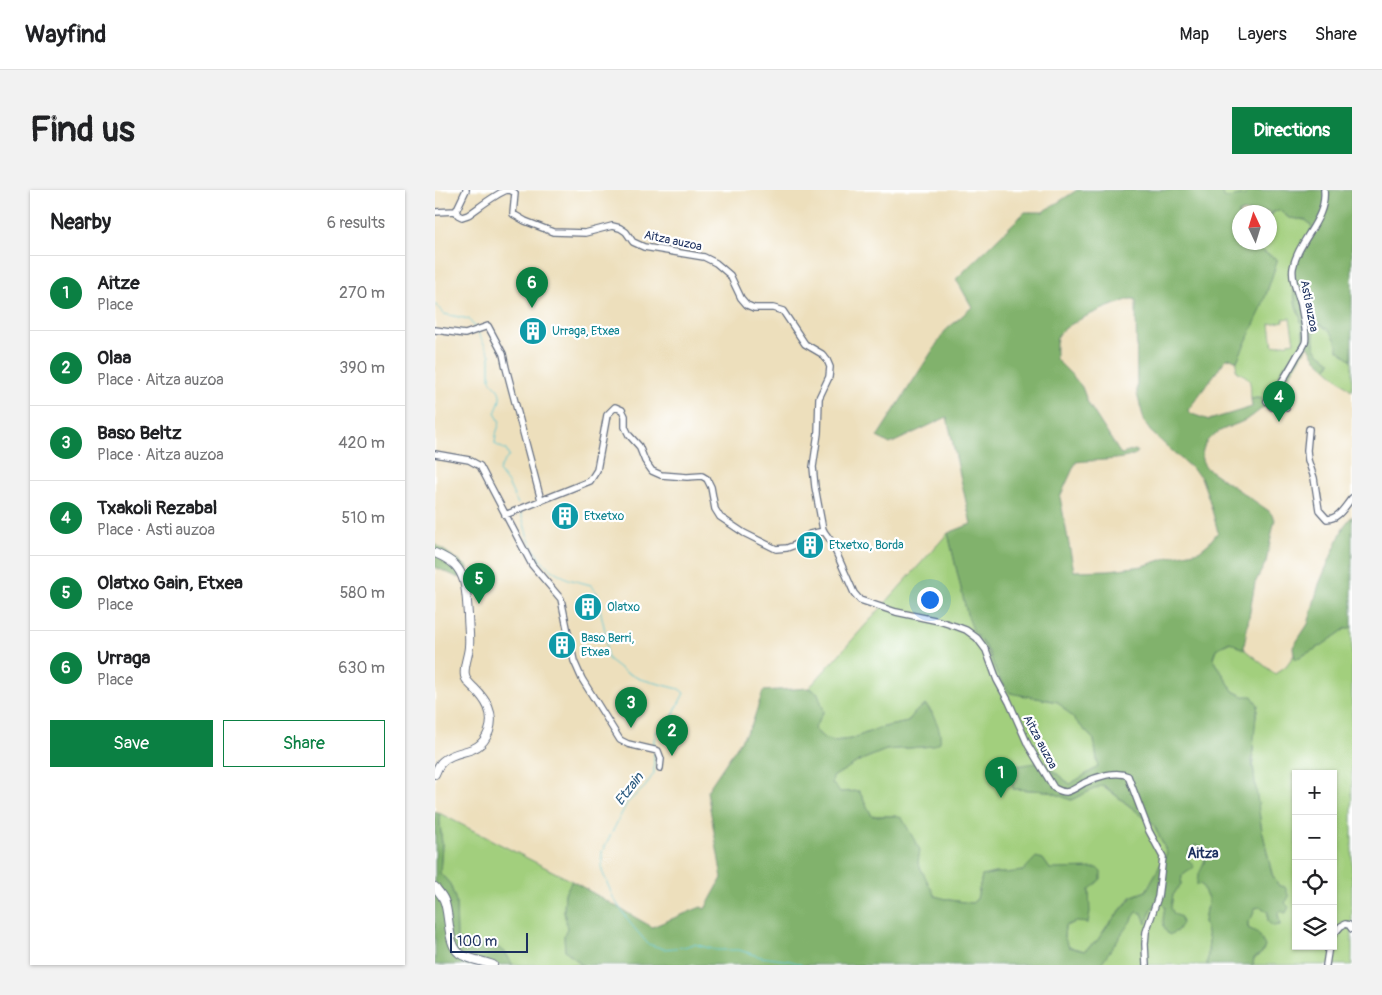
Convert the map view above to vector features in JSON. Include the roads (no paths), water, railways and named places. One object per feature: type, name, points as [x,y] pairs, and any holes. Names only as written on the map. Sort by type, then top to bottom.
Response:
[{"type":"street","points":[[435,212],[456,211],[466,190]]},
{"type":"street","name":"Aitza auzoa","points":[[456,211],[462,217],[497,196],[511,190],[515,193],[513,214],[525,221],[553,232],[585,233],[612,226],[626,232],[633,242],[643,247],[704,257],[730,275],[741,298],[747,305],[754,308],[773,308],[783,311],[805,344],[822,354],[827,360],[829,368],[829,378],[819,398],[818,433],[813,467],[815,487],[824,530],[853,592],[860,600],[896,612],[958,627],[977,638],[986,650],[997,680],[1028,744],[1054,788],[1067,792],[1088,781],[1101,777],[1122,773],[1127,776],[1149,831],[1163,858],[1158,897],[1147,932],[1145,965]]},
{"type":"street","name":"Asti auzoa","points":[[1286,408],[1272,407],[1267,401],[1276,392],[1305,343],[1293,270],[1297,255],[1315,226],[1322,206],[1323,190]]},
{"type":"street","points":[[435,330],[465,334],[488,326],[503,354],[541,500]]},
{"type":"street","points":[[505,514],[590,481],[597,470],[607,415],[615,407],[622,410],[625,416],[625,427],[629,435],[639,446],[645,461],[652,471],[661,475],[701,476],[707,479],[711,487],[715,509],[720,517],[744,533],[776,549],[795,545],[810,534],[824,530]]},
{"type":"street","points":[[1309,429],[1308,460],[1314,478],[1319,510],[1327,519],[1332,519],[1339,514],[1352,498]]},
{"type":"street","points":[[435,454],[469,460],[480,466],[532,565],[561,599],[574,661],[582,679],[620,740],[628,744],[657,750],[661,759],[660,768]]},
{"type":"street","points":[[435,553],[454,564],[464,580],[470,642],[465,677],[483,696],[491,712],[489,730],[478,747],[452,755],[444,760],[439,765],[435,774]]},
{"type":"street","points":[[435,887],[443,897],[447,908],[452,942],[457,952],[493,965]]},
{"type":"street","points":[[1337,930],[1345,924],[1349,925],[1352,929]]},
{"type":"street","points":[[1325,965],[1328,950]]},
{"type":"waterway","name":"Etzain","points":[[435,304],[444,314],[469,319],[475,328]]},
{"type":"waterway","name":"Etzain","points":[[478,333],[490,355],[490,380],[500,395],[495,413],[500,422],[495,444],[506,450],[509,456],[499,471],[508,483],[518,504]]},
{"type":"waterway","name":"Etzain","points":[[521,513],[528,538],[540,560],[552,570],[568,579],[591,585],[599,595],[608,659],[625,672],[640,679],[679,689],[684,693],[670,725],[656,732],[654,747]]},
{"type":"waterway","name":"Etzain","points":[[654,753],[654,773],[645,787],[627,803],[602,852],[602,871],[614,899],[630,923],[648,944],[664,949],[694,944],[716,950],[739,950],[761,957],[791,961],[802,965]]},
{"type":"place","name":"Urraga","points":[[532,308]]},
{"type":"place","name":"Urraga, Etxea","points":[[533,331]]},
{"type":"place","name":"Txakoli Rezabal","points":[[1279,422]]},
{"type":"place","name":"Etxetxo","points":[[565,516]]},
{"type":"place","name":"Etxetxo, Borda","points":[[810,545]]},
{"type":"place","name":"Olatxo Gain, Etxea","points":[[479,604]]},
{"type":"place","name":"Olatxo","points":[[588,607]]},
{"type":"place","name":"Baso Berri, Etxea","points":[[562,645]]},
{"type":"place","name":"Baso Beltz","points":[[631,728]]},
{"type":"place","name":"Olaa","points":[[672,756]]},
{"type":"place","name":"Aitze","points":[[1001,798]]},
{"type":"district","name":"Aitza","points":[[1203,853]]}]
